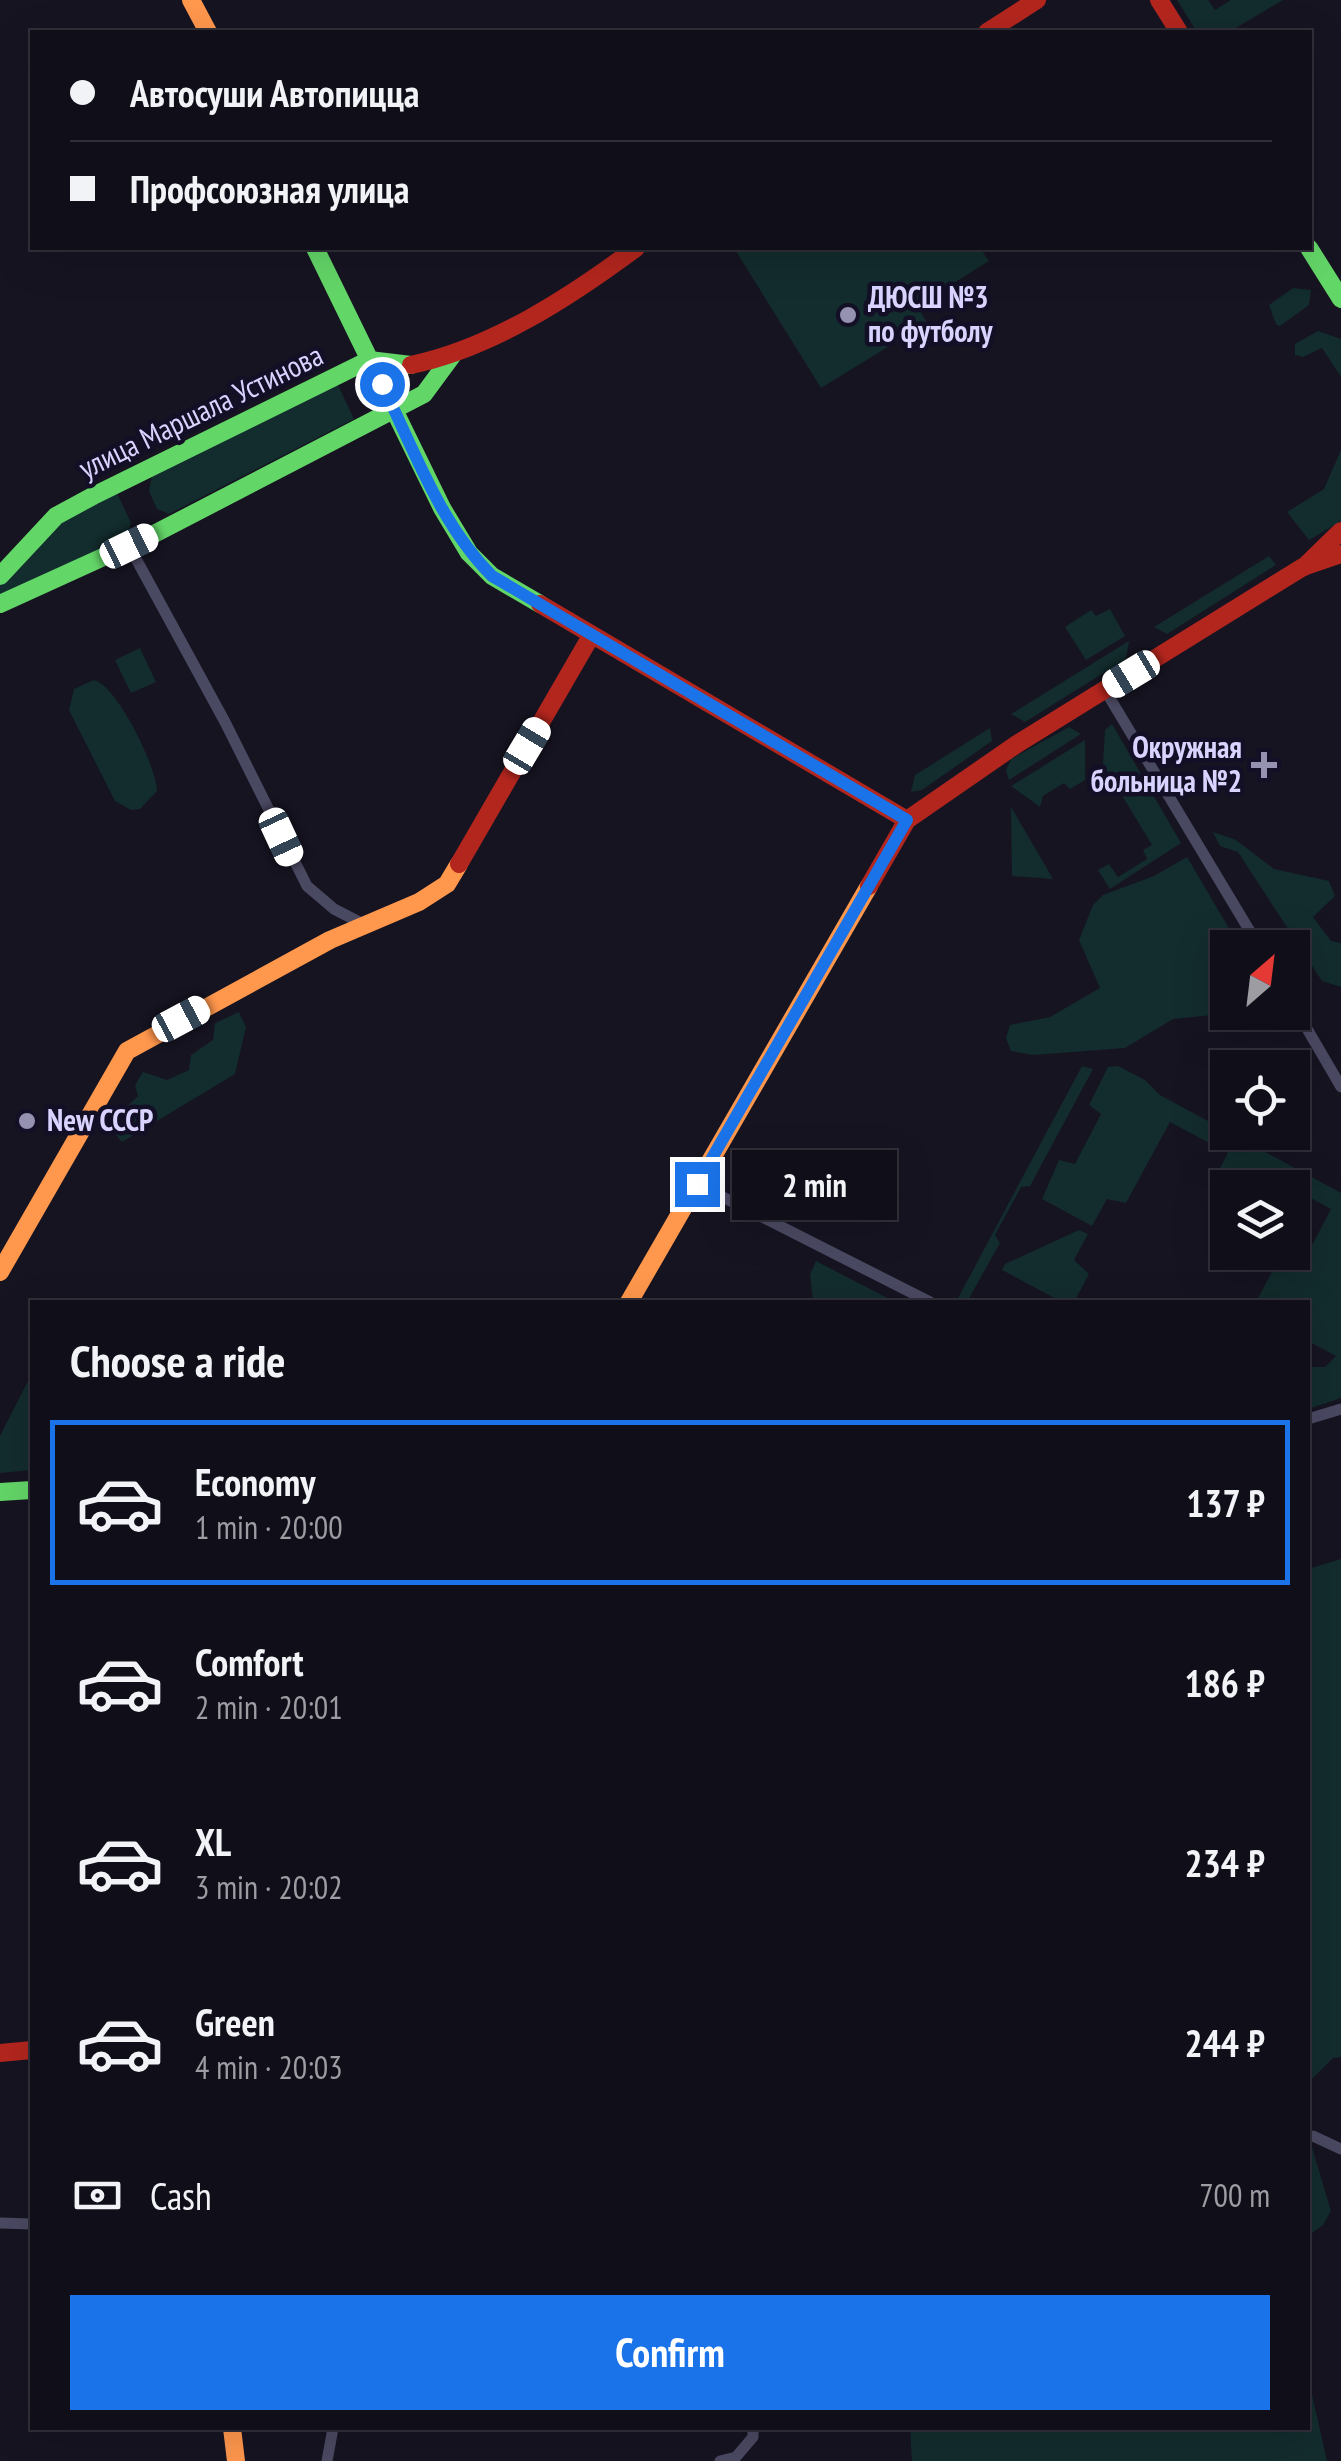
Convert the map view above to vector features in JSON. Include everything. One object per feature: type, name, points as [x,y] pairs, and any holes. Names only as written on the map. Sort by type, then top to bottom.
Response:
[{"type":"street","points":[[191,0],[207,30]]},
{"type":"street","points":[[991,30],[1037,0]]},
{"type":"street","points":[[1158,0],[1177,30]]},
{"type":"street","points":[[315,250],[442,508],[469,553],[524,598],[907,820]]},
{"type":"street","name":"улица Маршала Устинова","points":[[0,576],[56,516],[369,360],[410,365],[452,356],[587,284],[633,250]]},
{"type":"street","points":[[1310,250],[1341,298]]},
{"type":"street","name":"улица Маршала Устинова","points":[[0,604],[129,546],[424,394],[452,356]]},
{"type":"street","points":[[630,1300],[907,820],[1303,567],[1341,532]]},
{"type":"street","points":[[129,546],[225,722],[307,886],[324,902],[363,924]]},
{"type":"street","points":[[1303,567],[1341,554]]},
{"type":"street","points":[[0,1272],[126,1052],[363,924],[419,902],[447,884],[591,636]]},
{"type":"street","points":[[1105,690],[1249,930]]},
{"type":"street","points":[[1308,1030],[1341,1088]]},
{"type":"street","points":[[697,1184],[926,1300]]},
{"type":"street","points":[[1310,1418],[1341,1409]]},
{"type":"street","points":[[0,1492],[30,1490]]},
{"type":"street","points":[[0,2053],[30,2050]]},
{"type":"street","points":[[1312,2136],[1341,2148]]},
{"type":"street","points":[[0,2223],[30,2224]]},
{"type":"street","points":[[232,2430],[236,2461]]},
{"type":"street","points":[[326,2461],[332,2430]]},
{"type":"street","points":[[720,2461],[736,2457],[754,2437],[753,2430]]},
{"type":"green space","points":[[1177,0],[1208,0],[1215,10],[1231,0],[1283,0],[1232,30],[1196,30]]},
{"type":"green space","name":"ДЮСШ №3 по футболу","points":[[735,250],[981,250],[989,261],[917,306],[927,323],[821,388]]},
{"type":"green space","points":[[1293,288],[1311,290],[1309,305],[1280,326],[1269,305]]},
{"type":"green space","points":[[1318,331],[1341,339],[1341,377],[1322,348],[1303,357],[1295,355],[1295,344]]},
{"type":"green space","points":[[337,383],[354,419],[169,514],[157,509],[149,491],[152,476]]},
{"type":"green space","points":[[1341,450],[1341,521],[1309,540],[1287,512],[1324,489]]},
{"type":"green space","points":[[117,493],[131,523],[126,538],[0,595],[0,586],[53,524]]},
{"type":"green space","points":[[1269,556],[1276,565],[1167,634],[1154,627]]},
{"type":"green space","points":[[1110,609],[1125,636],[1086,660],[1065,627],[1091,610],[1096,616]]},
{"type":"green space","points":[[1129,641],[1126,659],[1025,722],[1011,714]]},
{"type":"green space","points":[[140,648],[156,682],[131,693],[115,660]]},
{"type":"green space","points":[[94,680],[114,696],[124,711],[150,765],[157,791],[140,809],[131,810],[115,801],[69,710],[74,689]]},
{"type":"green space","points":[[1112,724],[1181,843],[1110,889],[1098,870],[1109,864],[1118,877],[1147,859],[1143,850],[1152,845],[1103,764],[1105,730]]},
{"type":"green space","points":[[1069,727],[1081,734],[1009,780],[1006,770],[1011,759]]},
{"type":"green space","points":[[990,728],[992,741],[922,790],[911,792],[915,775]]},
{"type":"green space","points":[[1085,740],[1085,780],[1070,789],[1064,783],[1043,796],[1040,807],[1011,786]]},
{"type":"green space","points":[[1011,807],[1053,879],[1012,876]]},
{"type":"green space","points":[[1213,832],[1236,840],[1274,869],[1329,881],[1335,896],[1313,917],[1331,941],[1341,943],[1341,987],[1322,981],[1310,963],[1310,930],[1289,930],[1238,852],[1220,846]]},
{"type":"green space","points":[[1187,857],[1230,930],[1210,930],[1210,1015],[1173,1019],[1125,1048],[1033,1055],[1011,1051],[1006,1038],[1010,1025],[1050,1017],[1100,988],[1079,940],[1093,905],[1103,895],[1154,876]]},
{"type":"green space","points":[[239,1012],[246,1027],[235,1074],[122,1142],[108,1126],[138,1096],[135,1085],[143,1072],[167,1080],[189,1070],[191,1055],[213,1040],[215,1023]]},
{"type":"green space","points":[[1082,1066],[1093,1069],[1030,1186],[1021,1187],[995,1235],[1000,1243],[968,1300],[957,1300]]},
{"type":"green space","points":[[1118,1066],[1210,1122],[1210,1143],[1170,1122],[1126,1203],[1107,1199],[1092,1226],[1042,1199],[1059,1160],[1075,1164],[1101,1114],[1089,1105],[1108,1067]]},
{"type":"green space","points":[[1222,1150],[1262,1150],[1299,1170],[1219,1170],[1228,1153]]},
{"type":"green space","points":[[1310,1176],[1341,1193],[1341,1398],[1310,1408],[1310,1367],[1325,1367],[1336,1356],[1310,1342],[1310,1300],[1257,1300],[1273,1270],[1310,1270],[1310,1244],[1331,1209],[1310,1198]]},
{"type":"green space","points":[[1079,1230],[1088,1234],[1074,1260],[1089,1274],[1075,1300],[1058,1300],[1002,1270],[1005,1264]]},
{"type":"green space","points":[[816,1261],[891,1300],[813,1300],[810,1275]]},
{"type":"green space","points":[[30,1377],[30,1470],[0,1473],[0,1436]]},
{"type":"green space","points":[[1341,1559],[1341,2057],[1333,2058],[1313,2078],[1310,2077],[1310,1568]]},
{"type":"green space","points":[[1310,2141],[1331,2211],[1323,2225],[1310,2235]]},
{"type":"green space","points":[[1310,2386],[1327,2461],[912,2461],[910,2430],[1310,2430]]},
{"type":"traffic: fast","points":[[316,250],[442,508],[469,553],[492,576],[540,604]]},
{"type":"traffic: fast","points":[[1310,250],[1341,299]]},
{"type":"traffic: fast","points":[[0,604],[156,533],[424,394],[452,356]]},
{"type":"traffic: fast","points":[[0,576],[56,516],[93,496],[369,360],[411,365]]},
{"type":"traffic: fast","points":[[0,1492],[30,1490]]},
{"type":"traffic: slow","points":[[191,0],[207,30]]},
{"type":"traffic: slow","points":[[0,1272],[127,1051],[330,940],[419,902],[447,884],[459,864]]},
{"type":"traffic: slow","points":[[630,1300],[869,886]]},
{"type":"traffic: slow","points":[[232,2430],[236,2461]]},
{"type":"traffic: jam","points":[[990,30],[1037,0]]},
{"type":"traffic: jam","points":[[1159,0],[1178,30]]},
{"type":"traffic: jam","points":[[411,365],[471,346],[529,318],[633,250]]},
{"type":"traffic: jam","points":[[1304,567],[1341,531]]},
{"type":"traffic: jam","points":[[869,886],[907,820],[1017,744],[1303,567],[1341,554]]},
{"type":"traffic: jam","points":[[540,604],[907,820]]},
{"type":"traffic: jam","points":[[459,864],[591,636]]},
{"type":"traffic: jam","points":[[0,2053],[30,2050]]},
{"type":"place","name":"ДЮСШ №3 по футболу","points":[[848,315]]},
{"type":"place","name":"Окружная больница №2","points":[[1264,765]]},
{"type":"place","name":"New СССР","points":[[27,1121]]},
{"type":"route","points":[[382,384],[442,508],[469,553],[492,576],[907,820],[697,1184]]}]
